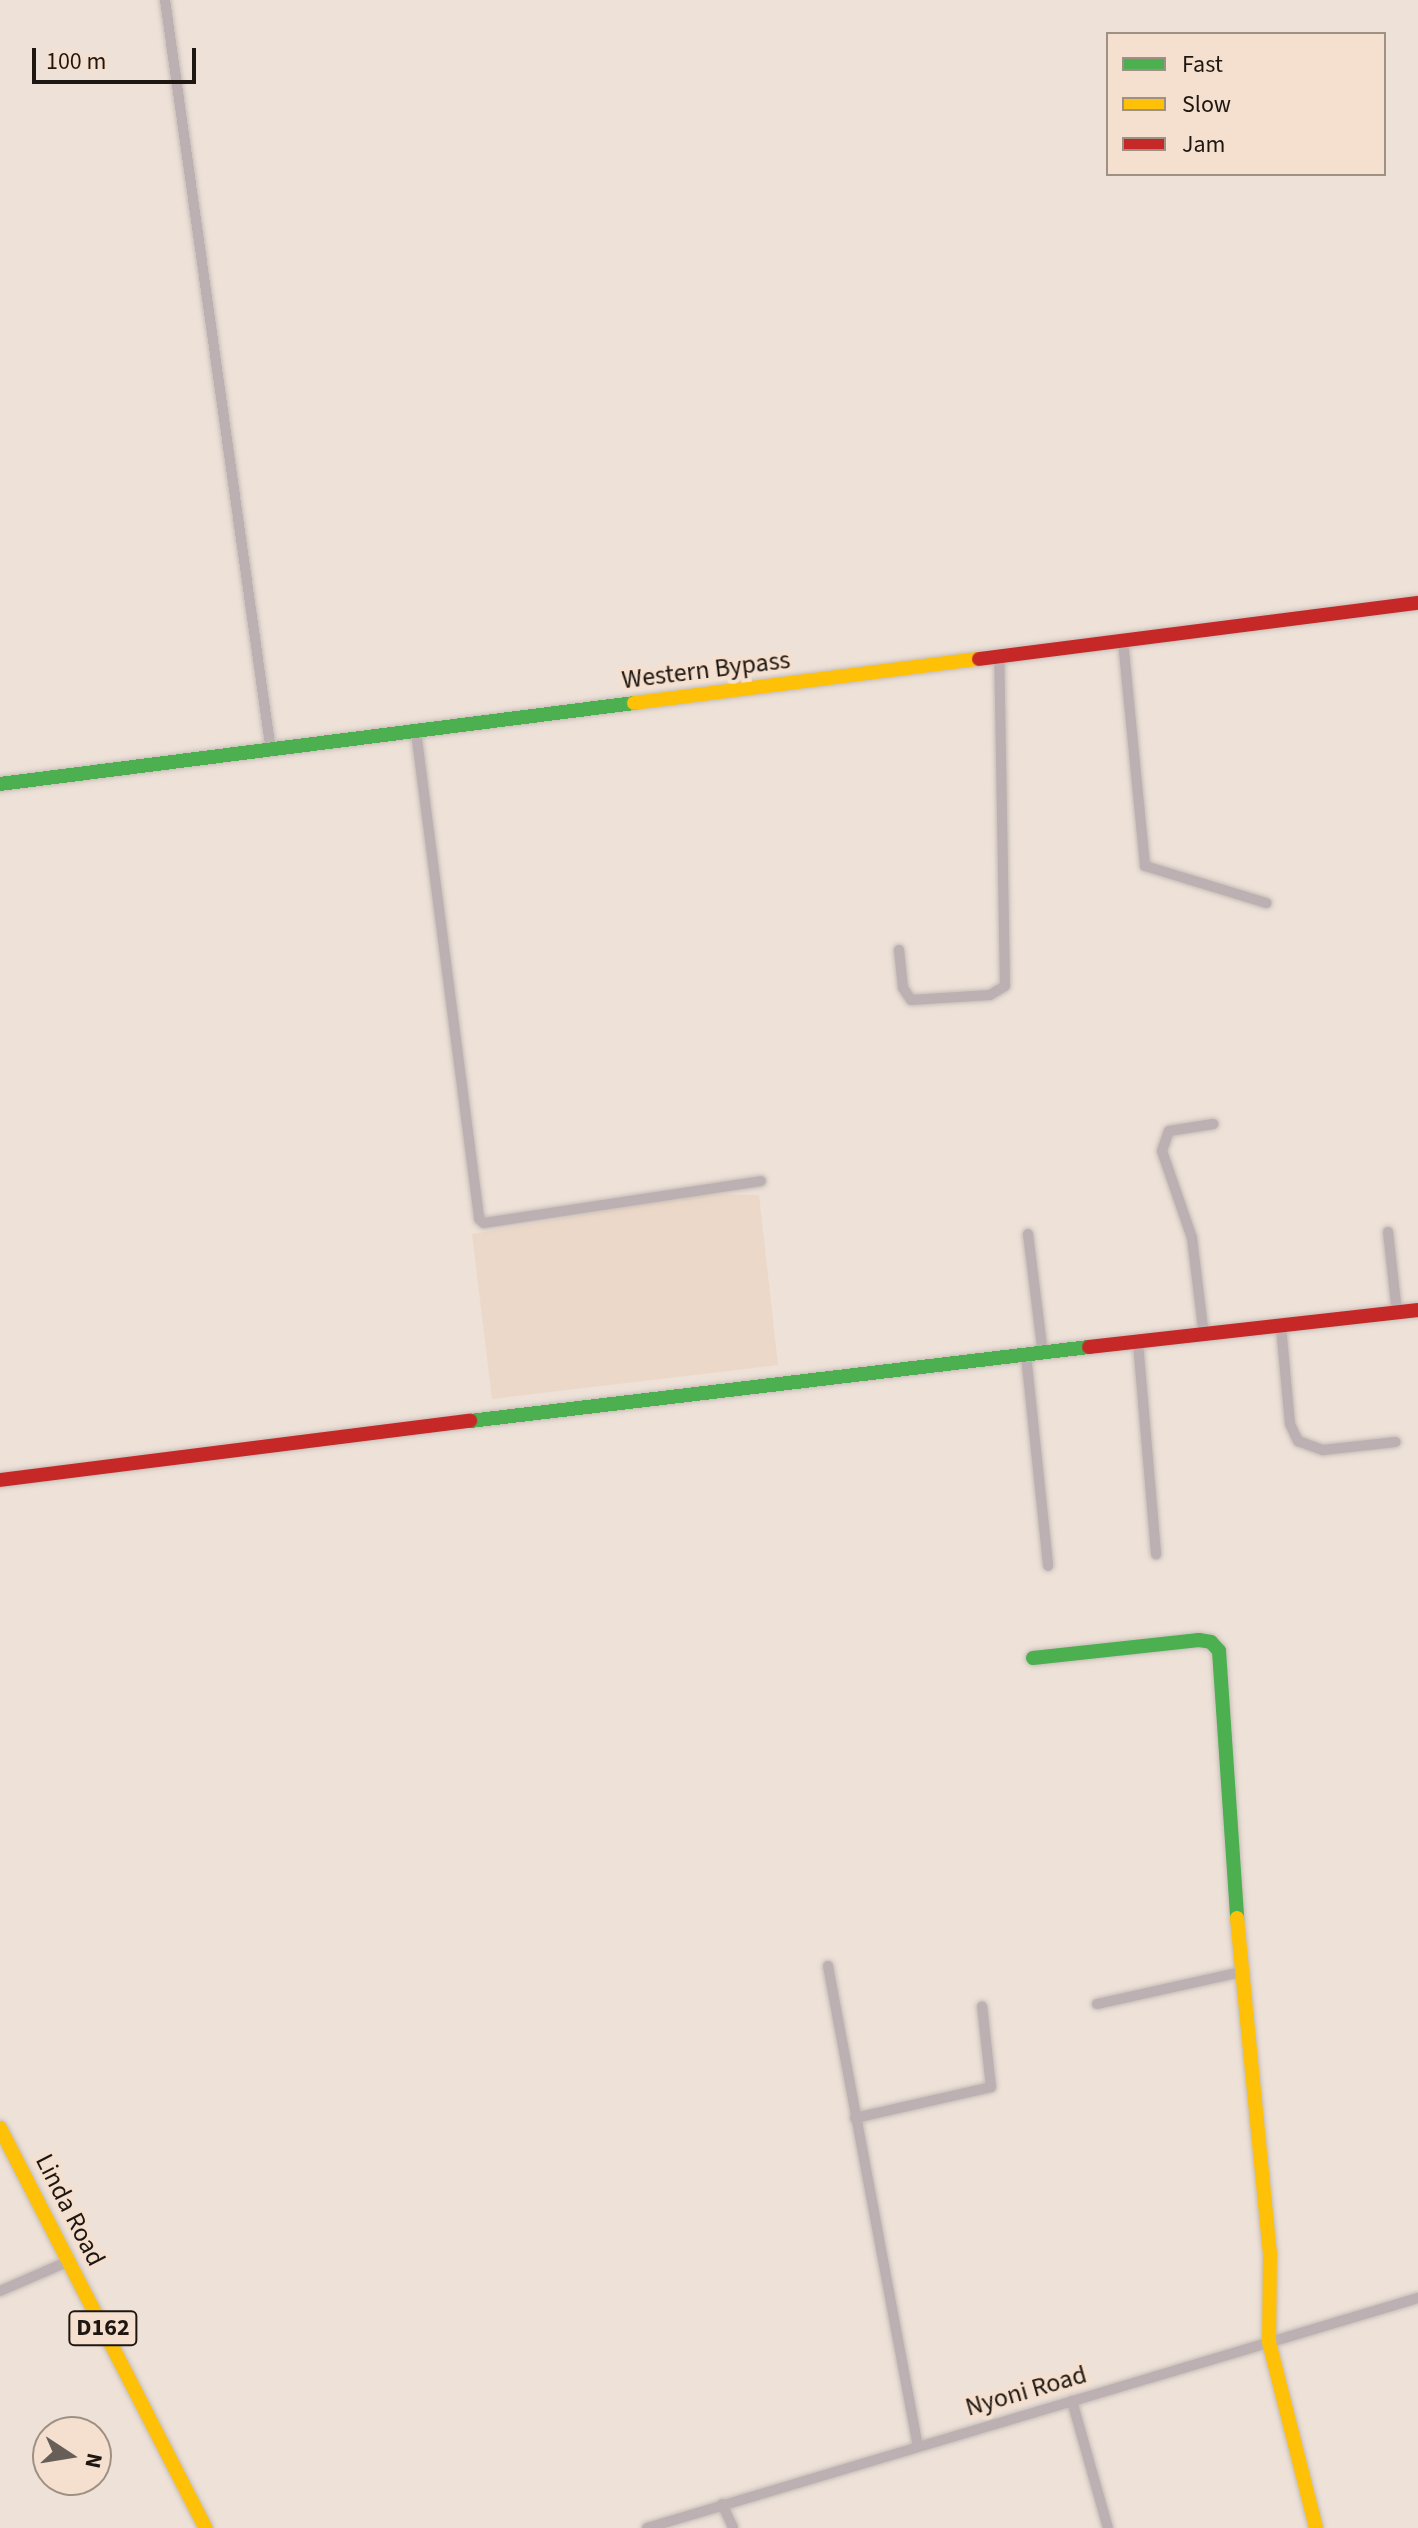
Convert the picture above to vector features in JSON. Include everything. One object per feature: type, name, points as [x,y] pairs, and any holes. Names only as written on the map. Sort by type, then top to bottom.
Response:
[{"type":"street","points":[[165,0],[272,753]]},
{"type":"street","name":"Western Bypass","points":[[0,784],[272,753],[1418,603]]},
{"type":"street","points":[[1123,641],[1145,866],[1266,903]]},
{"type":"street","points":[[899,950],[903,988],[911,1000],[990,995],[1005,986],[999,657]]},
{"type":"street","points":[[416,732],[479,1219],[484,1223],[761,1181]]},
{"type":"street","points":[[1204,1336],[1192,1238],[1162,1151],[1169,1131],[1213,1124]]},
{"type":"street","points":[[1388,1232],[1397,1312]]},
{"type":"street","points":[[1028,1234],[1043,1354]]},
{"type":"street","points":[[0,1480],[1418,1310]]},
{"type":"street","points":[[1281,1327],[1290,1424],[1298,1441],[1323,1450],[1396,1442]]},
{"type":"street","points":[[1138,1343],[1156,1554]]},
{"type":"street","points":[[1026,1355],[1048,1566]]},
{"type":"street","points":[[1033,1658],[1199,1640],[1217,1645],[1241,1972],[1270,2252],[1269,2342],[1316,2528]]},
{"type":"street","points":[[828,1966],[918,2446]]},
{"type":"street","points":[[1097,2004],[1241,1972]]},
{"type":"street","points":[[855,2118],[991,2087],[982,2006]]},
{"type":"street","name":"Linda Road","points":[[0,2128],[206,2528]]},
{"type":"street","points":[[0,2291],[69,2261]]},
{"type":"street","name":"Nyoni Road","points":[[647,2528],[1418,2298]]},
{"type":"street","points":[[1072,2401],[1108,2528]]},
{"type":"street","points":[[722,2504],[733,2528]]},
{"type":"shaded area","points":[[703,1194],[759,1195],[778,1365],[492,1399],[472,1234]]},
{"type":"traffic: fast","points":[[0,784],[634,703]]},
{"type":"traffic: fast","points":[[470,1421],[1089,1347]]},
{"type":"traffic: fast","points":[[1033,1658],[1199,1640],[1211,1642],[1219,1651],[1237,1918]]},
{"type":"traffic: slow","points":[[634,703],[979,659]]},
{"type":"traffic: slow","points":[[1237,1918],[1270,2252],[1269,2342],[1316,2528]]},
{"type":"traffic: slow","points":[[0,2128],[206,2528]]},
{"type":"traffic: jam","points":[[979,659],[1418,603]]},
{"type":"traffic: jam","points":[[1089,1347],[1418,1310]]},
{"type":"traffic: jam","points":[[0,1480],[470,1421]]}]
